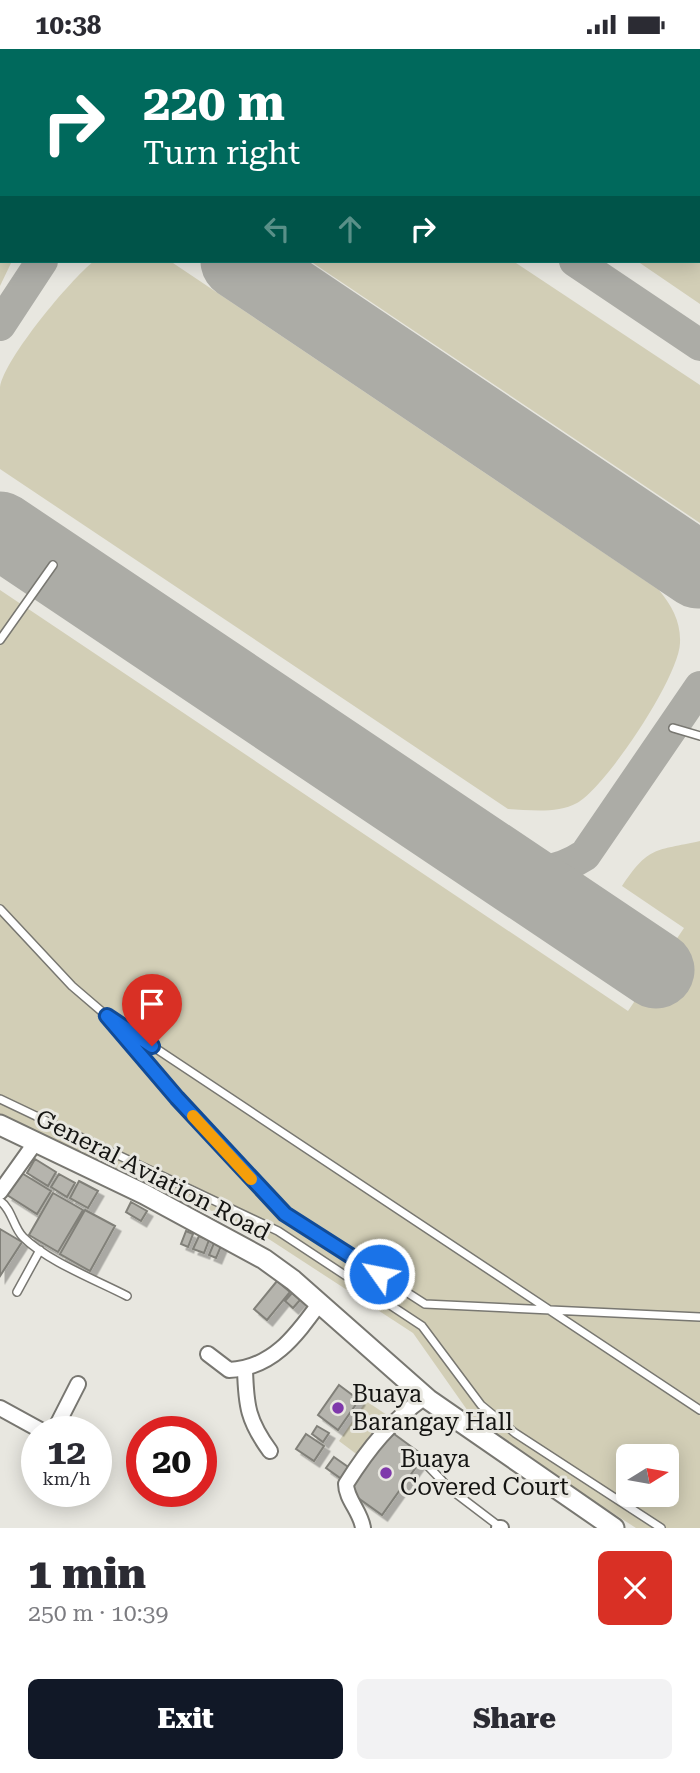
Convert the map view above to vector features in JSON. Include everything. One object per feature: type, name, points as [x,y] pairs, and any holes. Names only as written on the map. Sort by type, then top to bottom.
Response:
[{"type":"main road","name":"General Aviation Road","points":[[0,1125],[145,1194],[264,1259],[425,1397],[614,1528]]},
{"type":"street","points":[[0,1192],[35,1143]]},
{"type":"street","points":[[208,1354],[229,1370],[246,1369],[275,1355],[319,1304]]},
{"type":"street","points":[[246,1369],[246,1402],[252,1426],[271,1451]]},
{"type":"street","points":[[62,1416],[78,1384]]},
{"type":"street","points":[[363,1528],[358,1509],[346,1491],[346,1484],[389,1425],[400,1413],[425,1397]]},
{"type":"street","points":[[0,1408],[21,1420]]},
{"type":"lane","points":[[0,640],[53,565]]},
{"type":"lane","points":[[673,728],[700,736]]},
{"type":"lane","points":[[0,909],[72,986],[107,1016],[700,1411]]},
{"type":"lane","points":[[107,1016],[177,1098],[285,1214],[425,1304],[700,1317]]},
{"type":"lane","points":[[0,1099],[278,1231],[422,1327],[468,1390],[496,1419],[661,1528]]},
{"type":"lane","points":[[0,1201],[5,1204],[21,1236],[40,1250],[127,1296]]},
{"type":"lane","points":[[17,1292],[40,1250]]},
{"type":"lane","points":[[427,1465],[450,1489],[500,1528]]},
{"type":"shaded area","points":[[0,263],[11,263],[0,286]]},
{"type":"shaded area","points":[[92,263],[173,263],[659,590],[672,608],[679,628],[680,643],[676,659],[668,680],[639,730],[590,793],[577,803],[561,809],[508,809],[0,469],[0,387],[4,374],[40,320]]},
{"type":"shaded area","points":[[313,263],[516,263],[700,385],[700,523]]},
{"type":"shaded area","points":[[640,263],[700,263],[700,304]]},
{"type":"shaded area","points":[[0,590],[628,1011],[684,928],[622,886],[639,863],[654,852],[700,841],[700,1528],[636,1528],[513,1449],[477,1424],[413,1333],[258,1232],[0,1115]]},
{"type":"shaded area","points":[[366,1401],[387,1415],[359,1456],[339,1441]]},
{"type":"building","points":[[35,1159],[56,1172],[48,1186],[27,1173]]},
{"type":"building","points":[[20,1172],[51,1191],[37,1214],[7,1195]]},
{"type":"building","points":[[59,1174],[75,1183],[67,1197],[51,1187]]},
{"type":"building","points":[[79,1181],[98,1191],[88,1208],[70,1198]]},
{"type":"building","points":[[53,1193],[83,1210],[58,1252],[29,1235]]},
{"type":"building","points":[[131,1202],[147,1211],[141,1221],[126,1212]]},
{"type":"building","points":[[85,1210],[115,1226],[90,1271],[60,1254]]},
{"type":"building","points":[[0,1229],[22,1242],[0,1276]]},
{"type":"building","points":[[186,1231],[193,1234],[188,1247],[181,1244]]},
{"type":"building","points":[[199,1236],[209,1240],[204,1253],[193,1249]]},
{"type":"building","points":[[214,1243],[221,1246],[216,1258],[209,1255]]},
{"type":"building","points":[[277,1281],[290,1292],[267,1320],[254,1309]]},
{"type":"building","points":[[292,1293],[300,1300],[293,1308],[285,1301]]},
{"type":"building","name":"Buaya Barangay Hall","points":[[339,1385],[359,1400],[338,1430],[318,1415]]},
{"type":"building","points":[[317,1426],[329,1433],[323,1442],[312,1434]]},
{"type":"building","name":"Buaya Covered Court","points":[[390,1431],[424,1456],[382,1515],[347,1490]]},
{"type":"building","points":[[306,1434],[324,1446],[314,1461],[296,1449]]},
{"type":"building","points":[[334,1457],[351,1469],[343,1480],[326,1468]]},
{"type":"taxiway","points":[[0,325],[41,263]]},
{"type":"taxiway","points":[[578,263],[700,345]]},
{"type":"taxiway","points":[[498,863],[521,870],[543,871],[564,866],[585,855],[700,687]]},
{"type":"runway","points":[[242,263],[698,570]]},
{"type":"runway","points":[[0,530],[656,970]]},
{"type":"slow traffic","points":[[193,1116],[251,1179]]},
{"type":"place","name":"Buaya Barangay Hall","points":[[338,1408]]},
{"type":"place","name":"Buaya Covered Court","points":[[386,1473]]},
{"type":"route","points":[[152,1046],[107,1016],[177,1098],[285,1214],[379,1274]]}]
